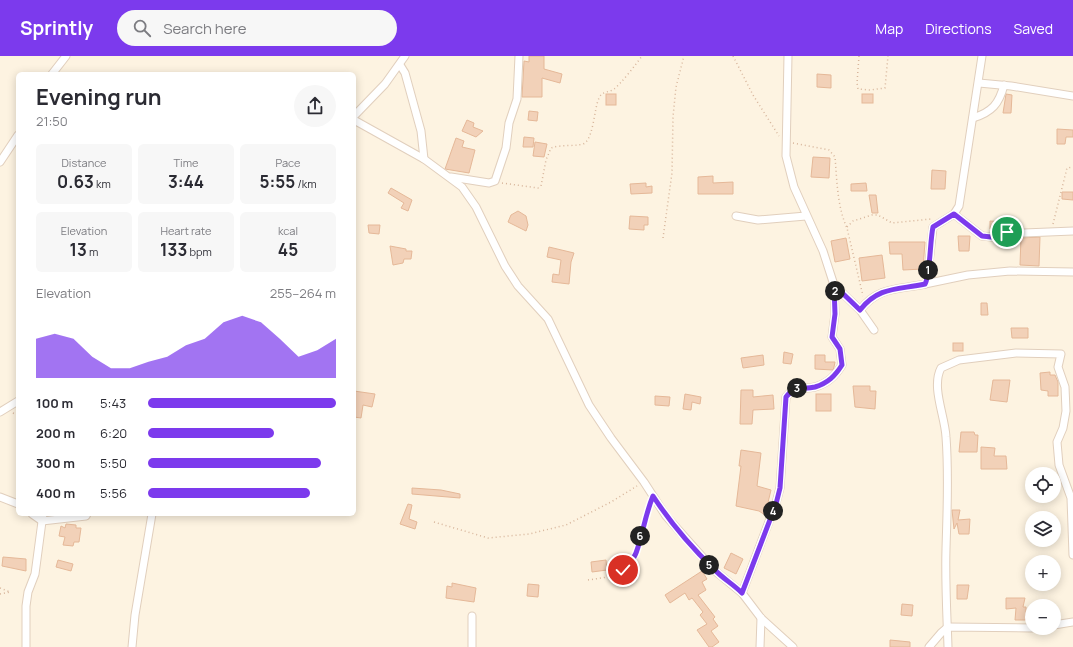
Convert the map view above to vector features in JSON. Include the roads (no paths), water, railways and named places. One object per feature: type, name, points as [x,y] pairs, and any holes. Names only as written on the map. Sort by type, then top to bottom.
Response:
[{"type":"street","points":[[54,72],[66,56]]},
{"type":"street","points":[[356,114],[385,84],[405,56]]},
{"type":"street","points":[[448,176],[489,183],[494,182],[506,148],[509,123],[517,99],[519,56]]},
{"type":"street","points":[[742,593],[776,504],[780,488],[786,397],[791,391],[797,388],[814,387],[828,382],[835,376],[842,365],[840,349],[832,337],[835,314],[834,285],[823,251],[794,187],[786,144],[788,56]]},
{"type":"street","points":[[925,284],[928,277],[928,260],[933,227],[940,221],[954,214],[959,206],[982,56]]},
{"type":"street","points":[[400,65],[405,73],[422,131],[424,159]]},
{"type":"street","points":[[979,83],[1004,85],[1073,96]]},
{"type":"street","points":[[973,118],[983,115],[995,106],[1004,85]]},
{"type":"street","points":[[356,121],[424,159],[456,182],[468,194],[505,266],[518,286],[548,319],[588,405],[644,482],[666,516],[714,570],[742,593],[761,618],[793,647]]},
{"type":"street","points":[[0,162],[16,138]]},
{"type":"street","points":[[954,214],[982,236],[986,237],[1007,232],[1024,233],[1073,231]]},
{"type":"street","points":[[736,216],[758,220],[806,216]]},
{"type":"street","points":[[860,310],[865,303],[877,294],[887,290],[968,275],[1010,271],[1073,272]]},
{"type":"street","points":[[834,285],[860,310],[874,330]]},
{"type":"street","points":[[948,647],[946,550],[949,488],[946,434],[938,391],[939,372],[941,368],[959,360],[1016,353],[1060,354],[1058,367],[1065,387],[1066,411],[1057,442],[1060,470],[1068,486],[1071,498],[1073,555]]},
{"type":"street","points":[[0,412],[16,402]]},
{"type":"street","points":[[0,497],[16,503]]},
{"type":"street","points":[[26,647],[26,606],[28,592],[35,574],[42,517],[86,516]]},
{"type":"street","points":[[132,647],[135,615],[152,516]]},
{"type":"street","points":[[472,616],[472,647]]},
{"type":"street","points":[[760,647],[761,618]]},
{"type":"street","points":[[1061,624],[1073,622]]},
{"type":"street","points":[[929,647],[940,633],[948,627],[1025,628]]}]
